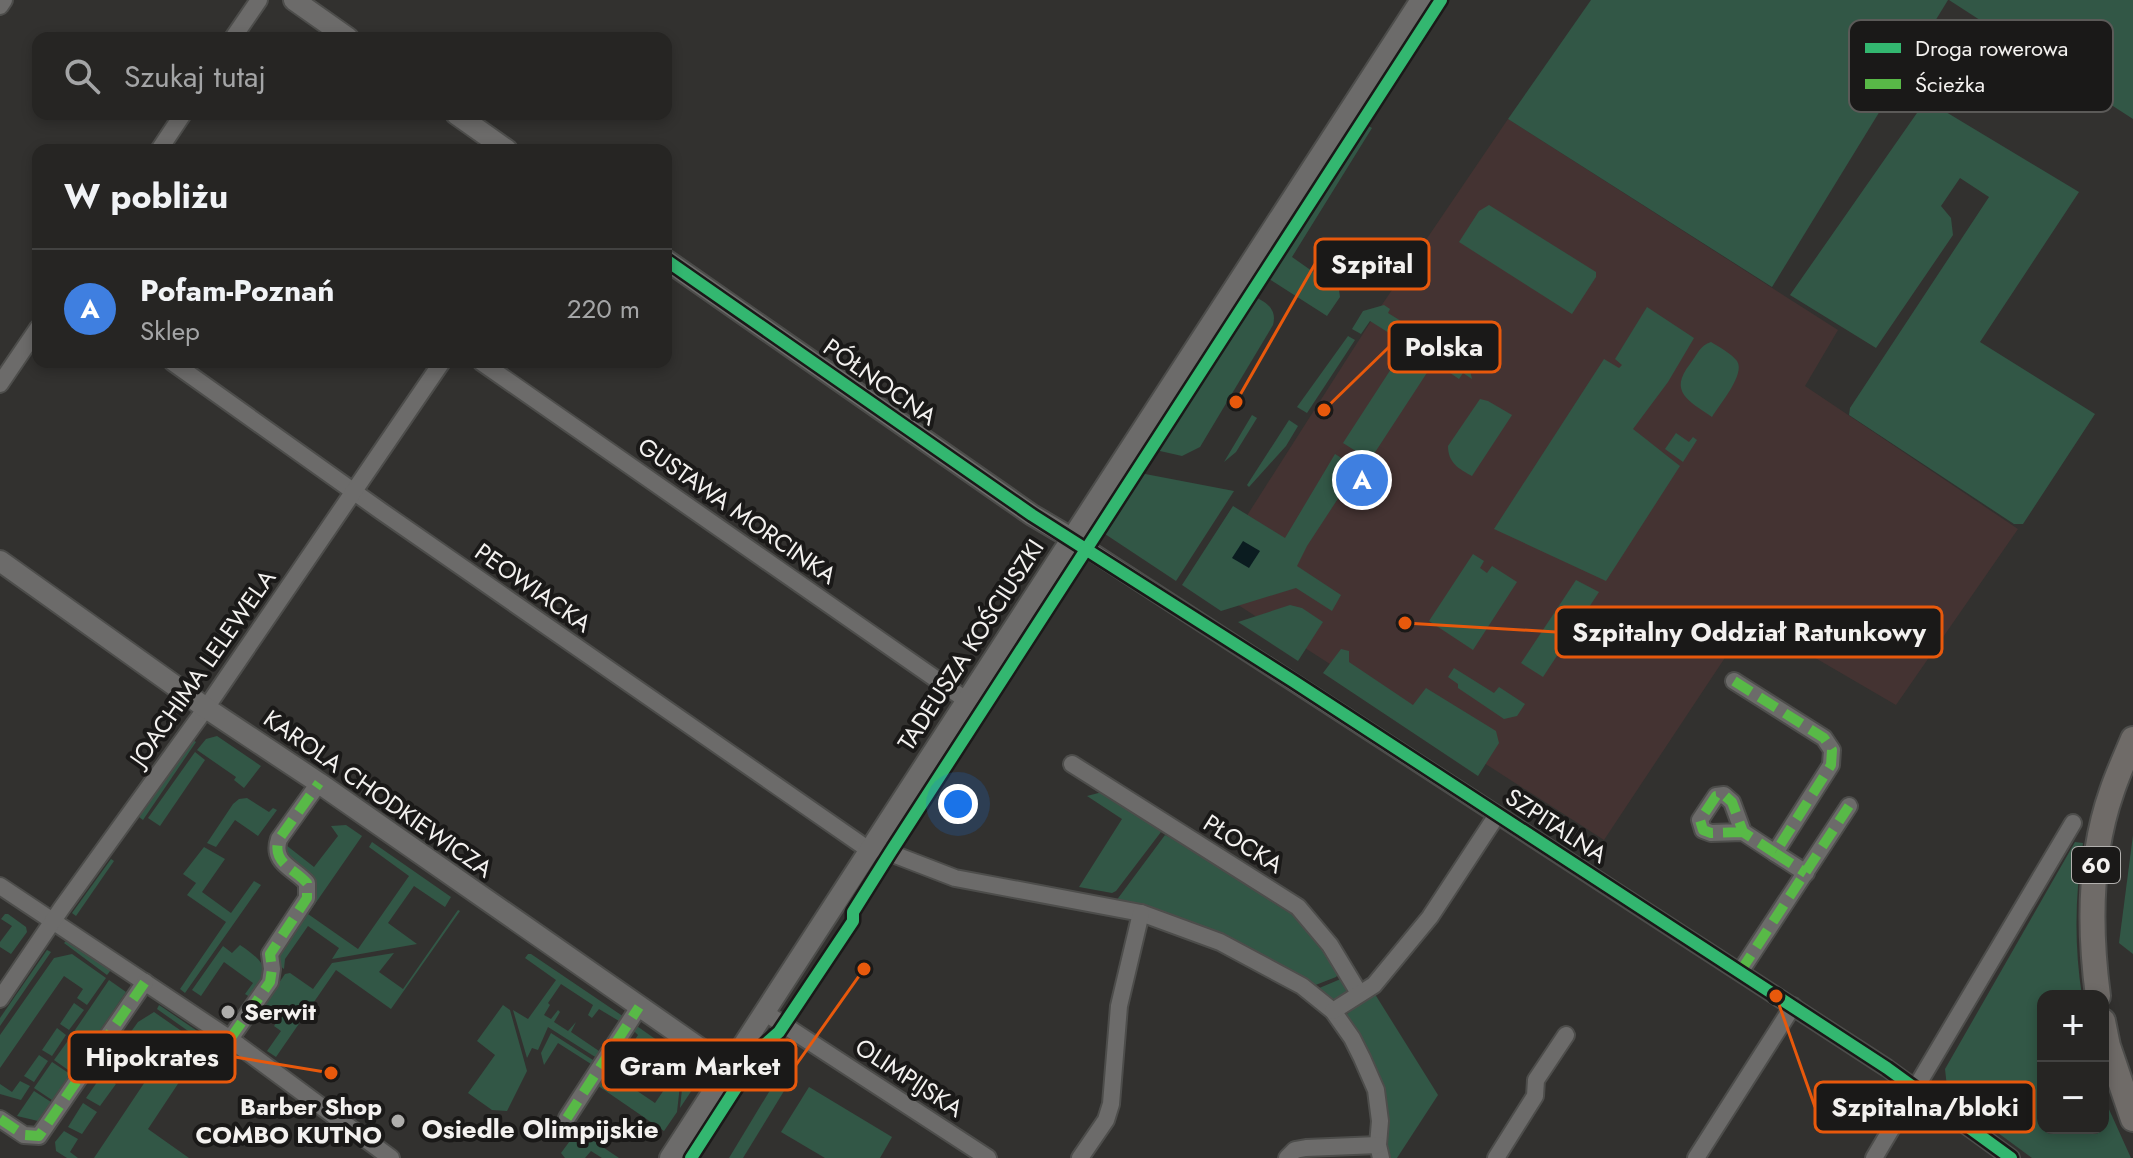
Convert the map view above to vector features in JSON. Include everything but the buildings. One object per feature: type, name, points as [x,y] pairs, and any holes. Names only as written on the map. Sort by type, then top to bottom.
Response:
[{"type":"main road","name":"60","points":[[2097,990],[2092,938],[2094,879],[2111,793],[2133,739]]},
{"type":"main road","points":[[2109,1049],[2133,1119]]},
{"type":"street","points":[[0,6],[4,0]]},
{"type":"street","points":[[237,32],[259,0]]},
{"type":"street","points":[[294,0],[339,32]]},
{"type":"street","name":"TADEUSZA KOŚCIUSZKI","points":[[670,1158],[1421,0]]},
{"type":"street","points":[[166,144],[180,120]]},
{"type":"street","points":[[464,120],[498,144]]},
{"type":"street","name":"PÓŁNOCNA","points":[[672,264],[1032,515],[1071,538]]},
{"type":"street","points":[[0,384],[32,337]]},
{"type":"street","name":"PEOWIACKA","points":[[180,368],[870,848],[955,878],[1141,913],[1220,942],[1302,986],[1333,1011],[1352,1038],[1376,1090],[1380,1121],[1379,1152]]},
{"type":"street","name":"JOACHIMA LELEWELA","points":[[0,999],[206,708],[438,368]]},
{"type":"street","name":"GUSTAWA MORCINKA","points":[[490,368],[966,700]]},
{"type":"street","name":"SZPITALNA","points":[[1071,538],[1793,1006],[2011,1158]]},
{"type":"street","name":"KAROLA CHODKIEWICZA","points":[[0,561],[206,708],[319,783],[728,1068]]},
{"type":"street","points":[[1734,681],[1824,738],[1832,750],[1831,765],[1775,853]]},
{"type":"street","name":"PŁOCKA","points":[[1072,764],[1298,907],[1330,945],[1359,993]]},
{"type":"street","points":[[230,1039],[268,986],[272,973],[270,954],[307,898],[307,883],[281,862],[276,848],[279,839],[319,783]]},
{"type":"street","points":[[1740,972],[1849,806]]},
{"type":"street","points":[[1333,1011],[1374,985],[1430,917],[1497,815]]},
{"type":"street","points":[[1874,1158],[2073,823]]},
{"type":"street","points":[[1743,832],[1806,873]]},
{"type":"street","points":[[0,886],[230,1039],[391,1158]]},
{"type":"street","points":[[1080,1158],[1106,1120],[1111,1104],[1119,1006],[1141,913]]},
{"type":"street","points":[[0,1119],[24,1135],[39,1136],[145,982]]},
{"type":"street","points":[[1696,1158],[1793,1006]]},
{"type":"street","points":[[567,1118],[639,1007]]},
{"type":"street","name":"OLIMPIJSKA","points":[[764,1012],[988,1158]]},
{"type":"street","points":[[1496,1158],[1535,1096],[1536,1080],[1566,1035]]},
{"type":"street","points":[[1287,1158],[1295,1150],[1306,1148],[1379,1152]]},
{"type":"shaded area","points":[[1508,119],[1838,330],[1805,386],[2018,529],[1896,705],[1750,620],[1604,840],[1204,583],[1373,318]]},
{"type":"shaded area","points":[[1243,541],[1260,551],[1249,568],[1232,558]]},
{"type":"green space","points":[[1591,0],[1948,0],[1936,20],[1849,20],[1849,112],[1879,112],[1772,287],[1508,119]]},
{"type":"green space","points":[[1949,0],[2133,0],[2133,119],[2113,106],[2113,20],[1980,20]]},
{"type":"green space","points":[[1918,112],[1946,112],[2079,192],[1980,342],[2095,414],[2023,524],[2014,524],[1849,415],[1850,408],[1989,197],[1960,178],[1941,206],[1951,218],[1953,235],[1876,348],[1790,295]]},
{"type":"green space","points":[[1367,125],[1372,128],[1292,257],[1339,290],[1340,297],[1327,316],[1266,277]]},
{"type":"green space","points":[[1489,205],[1596,272],[1596,277],[1572,314],[1459,242],[1479,211]]},
{"type":"green space","points":[[1255,297],[1270,308],[1274,315],[1273,325],[1200,447],[1182,456],[1160,451],[1157,448]]},
{"type":"green space","points":[[1384,305],[1390,309],[1388,313],[1414,329],[1405,343],[1370,321],[1361,334],[1352,329],[1363,311]]},
{"type":"green space","points":[[1647,307],[1694,338],[1668,382],[1633,429],[1680,466],[1606,581],[1494,529],[1604,359],[1619,368],[1622,365],[1615,359]]},
{"type":"green space","points":[[1419,332],[1469,366],[1472,379],[1463,373],[1459,379],[1434,362],[1370,460],[1343,443],[1402,352],[1405,353]]},
{"type":"green space","points":[[1348,336],[1355,340],[1307,413],[1297,407]]},
{"type":"green space","points":[[1711,342],[1732,356],[1739,367],[1735,381],[1712,417],[1689,401],[1681,389],[1684,374],[1704,345]]},
{"type":"green space","points":[[1480,399],[1512,415],[1472,476],[1452,461],[1448,446]]},
{"type":"green space","points":[[1252,415],[1257,418],[1236,452],[1224,462]]},
{"type":"green space","points":[[1289,420],[1298,426],[1286,446],[1249,487],[1247,485]]},
{"type":"green space","points":[[1676,433],[1689,442],[1693,437],[1697,440],[1683,462],[1665,449]]},
{"type":"green space","points":[[1335,454],[1358,468],[1297,566],[1341,595],[1332,611],[1296,588],[1221,611],[1182,585],[1233,506],[1285,538]]},
{"type":"green space","points":[[1140,473],[1234,491],[1176,581],[1102,532]]},
{"type":"green space","points":[[1473,554],[1484,561],[1480,568],[1487,573],[1492,566],[1517,582],[1473,650],[1429,621]]},
{"type":"green space","points":[[1576,580],[1599,592],[1543,677],[1521,663]]},
{"type":"green space","points":[[1290,605],[1302,608],[1323,622],[1298,661],[1238,622]]},
{"type":"green space","points":[[1341,649],[1349,651],[1349,662],[1413,705],[1426,688],[1496,731],[1499,743],[1478,776],[1323,673]]},
{"type":"green space","points":[[1454,668],[1494,693],[1499,687],[1525,704],[1517,716],[1504,719],[1458,688],[1458,684],[1448,677]]},
{"type":"green space","points":[[217,736],[261,766],[244,788],[234,780],[236,777],[197,750],[206,739]]},
{"type":"green space","points":[[193,740],[196,742],[143,820],[139,817]]},
{"type":"green space","points":[[195,752],[205,760],[160,826],[148,818]]},
{"type":"green space","points":[[1106,791],[1164,828],[1112,893],[1079,887],[1122,819],[1087,796]]},
{"type":"green space","points":[[247,798],[269,812],[273,808],[277,810],[258,836],[235,820],[216,847],[207,843],[233,804]]},
{"type":"green space","points":[[306,810],[309,813],[286,845],[314,867],[338,836],[331,826],[346,825],[362,836],[308,914],[358,949],[409,876],[369,847],[372,842],[451,897],[445,907],[414,886],[388,923],[417,944],[332,959],[339,948],[308,926],[285,959],[284,969],[280,966],[279,950],[317,895],[313,879],[281,850]]},
{"type":"green space","points":[[1165,835],[1177,841],[1180,838],[1307,922],[1340,972],[1336,977],[1313,986],[1116,901]]},
{"type":"green space","points":[[2133,835],[2133,954],[2119,943]]},
{"type":"green space","points":[[2075,842],[2083,843],[2076,920],[2081,990],[2037,990],[2037,1134],[2109,1134],[2109,1109],[2131,1158],[2032,1158],[1948,1096],[1945,1069]]},
{"type":"green space","points":[[204,847],[225,859],[202,892],[231,913],[254,881],[261,885],[185,993],[180,989],[226,922],[187,895],[196,883],[183,874]]},
{"type":"green space","points":[[111,859],[114,861],[76,916],[72,913]]},
{"type":"green space","points":[[458,910],[391,1009],[336,970],[276,1057],[267,1051],[281,1031],[274,1026],[281,1016],[262,1008],[285,974],[290,973],[313,989],[332,963],[394,953],[379,972],[403,989]]},
{"type":"green space","points":[[5,914],[26,927],[27,932],[11,954],[0,947],[0,942],[12,926],[1,919]]},
{"type":"green space","points":[[67,940],[111,970],[107,975],[64,943]]},
{"type":"green space","points":[[240,945],[256,957],[263,968],[262,981],[253,999],[245,994],[253,983],[224,962],[201,996],[192,990],[223,946],[232,953]]},
{"type":"green space","points":[[47,950],[51,952],[0,1026],[0,1018]]},
{"type":"green space","points":[[72,954],[106,978],[87,1005],[77,998],[83,989],[64,976],[0,1068],[0,1035],[54,958]]},
{"type":"green space","points":[[528,954],[627,1019],[615,1032],[612,1031],[619,1021],[599,1009],[592,1018],[588,1015],[593,1005],[561,984],[548,1003],[550,1005],[544,1015],[551,1019],[558,1010],[560,1012],[554,1022],[568,1031],[576,1022],[571,1032],[599,1051],[606,1042],[600,1060],[548,1027],[538,1050],[532,1048],[527,1058],[513,1010],[528,1019],[556,980],[525,958]]},
{"type":"green space","points":[[1343,978],[1348,989],[1339,999],[1330,999],[1317,989]]},
{"type":"green space","points":[[109,980],[126,992],[90,1045],[73,1033]]},
{"type":"green space","points":[[1373,991],[1438,1095],[1397,1158],[1387,1158],[1346,1015]]},
{"type":"green space","points":[[74,1003],[84,1010],[69,1030],[60,1024]]},
{"type":"green space","points":[[159,1005],[209,1039],[208,1045],[157,1009]]},
{"type":"green space","points":[[503,1005],[510,1010],[527,1071],[507,1111],[492,1110],[468,1093],[495,1055],[477,1041]]},
{"type":"green space","points":[[154,1012],[206,1048],[201,1049],[148,1129],[189,1158],[94,1158],[165,1052],[147,1039],[140,1049],[125,1040],[138,1022]]},
{"type":"green space","points":[[634,1024],[661,1043],[653,1054],[634,1041],[638,1035],[631,1028]]},
{"type":"green space","points":[[57,1028],[66,1035],[52,1056],[42,1050]]},
{"type":"green space","points":[[551,1033],[596,1062],[566,1107],[591,1064],[558,1043],[544,1065],[541,1053]]},
{"type":"green space","points":[[72,1035],[89,1046],[71,1072],[54,1060]]},
{"type":"green space","points":[[665,1045],[683,1058],[677,1112],[664,1131],[597,1085],[570,1125],[619,1158],[602,1158],[591,1151],[585,1158],[565,1158],[561,1153],[575,1134],[567,1126],[616,1050],[624,1055],[612,1074],[655,1103],[677,1071],[657,1056]]},
{"type":"green space","points":[[39,1055],[48,1061],[34,1082],[24,1076]]},
{"type":"green space","points":[[685,1061],[690,1067],[694,1087],[680,1108]]},
{"type":"green space","points":[[52,1062],[70,1074],[52,1100],[34,1088]]},
{"type":"green space","points":[[784,1067],[795,1073],[743,1158],[729,1158]]},
{"type":"green space","points":[[102,1075],[116,1084],[100,1106],[86,1098]]},
{"type":"green space","points":[[20,1081],[30,1086],[21,1100],[0,1094],[0,1084],[12,1092]]},
{"type":"green space","points":[[809,1087],[892,1137],[880,1158],[825,1158],[781,1132]]},
{"type":"green space","points":[[34,1091],[51,1102],[38,1121],[17,1116]]},
{"type":"green space","points":[[83,1103],[97,1112],[82,1134],[68,1127]]},
{"type":"green space","points":[[64,1131],[78,1139],[70,1152],[78,1158],[67,1158],[56,1151],[55,1142]]},
{"type":"marked path","points":[[1734,681],[1824,738],[1832,750],[1831,765],[1775,853],[1806,873]]},
{"type":"marked path","points":[[230,1039],[270,982],[270,954],[307,898],[307,883],[281,860],[277,847],[279,839],[319,783]]},
{"type":"marked path","points":[[1743,832],[1711,833],[1703,830],[1700,820],[1716,796],[1724,795],[1732,802],[1743,832],[1775,853]]},
{"type":"marked path","points":[[1740,972],[1849,806]]},
{"type":"marked path","points":[[0,1119],[24,1135],[39,1136],[145,982]]},
{"type":"marked path","points":[[567,1118],[639,1007]]},
{"type":"cycle path","points":[[691,1158],[763,1046],[779,1032],[853,921],[853,912],[890,853],[1441,0]]},
{"type":"cycle path","points":[[672,264],[1032,515],[1887,1068],[2011,1158]]},
{"type":"place","name":"Szpital","points":[[1236,402]]},
{"type":"place","name":"Polska","points":[[1324,410]]},
{"type":"place","name":"Pofam-Poznań","points":[[1362,480]]},
{"type":"place","name":"Szpitalny Oddział Ratunkowy","points":[[1405,623]]},
{"type":"place","name":"Gram Market","points":[[864,969]]},
{"type":"place","name":"Szpitalna/bloki","points":[[1776,996]]},
{"type":"place","name":"Serwit","points":[[228,1012]]},
{"type":"place","name":"Hipokrates","points":[[331,1073]]},
{"type":"place","name":"Barber Shop COMBO KUTNO","points":[[398,1121]]},
{"type":"district","name":"Osiedle Olimpijskie","points":[[540,1129]]}]
